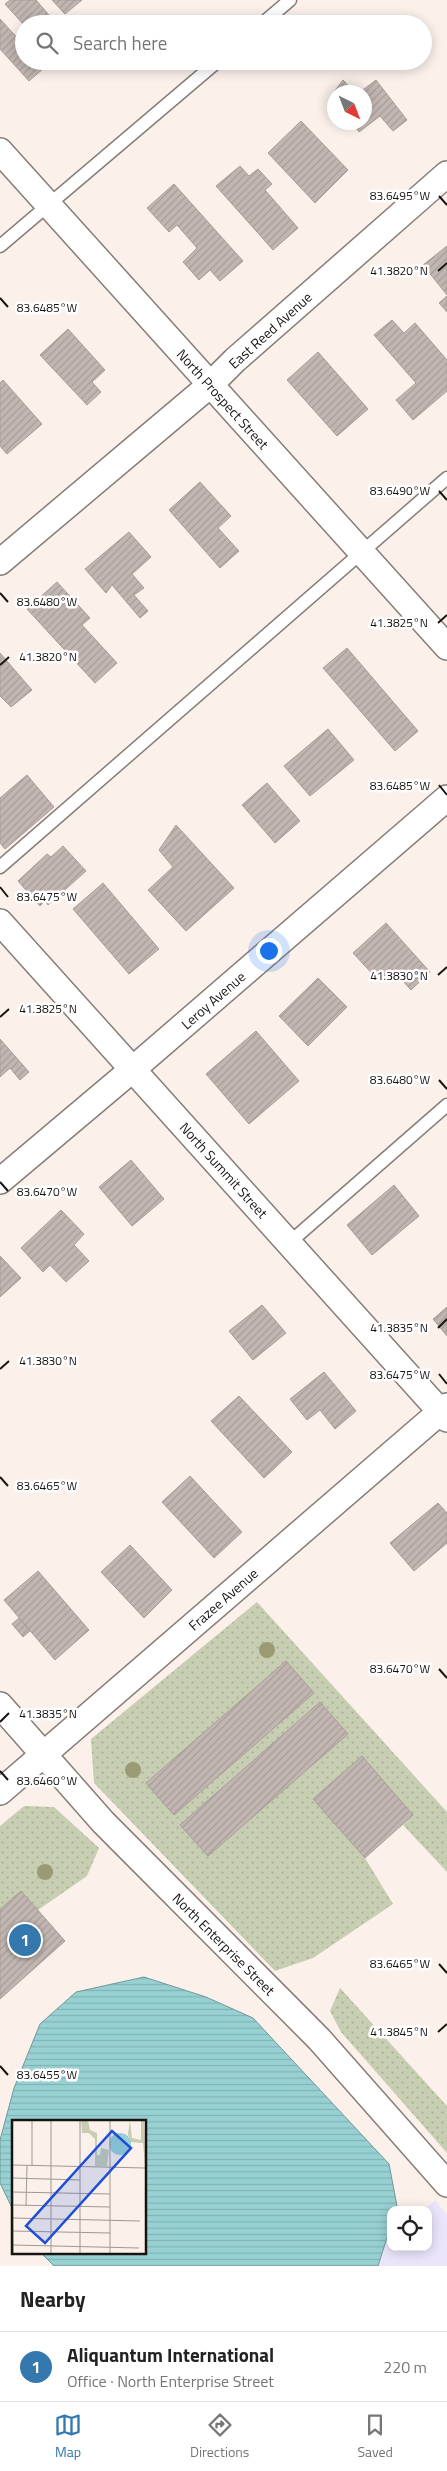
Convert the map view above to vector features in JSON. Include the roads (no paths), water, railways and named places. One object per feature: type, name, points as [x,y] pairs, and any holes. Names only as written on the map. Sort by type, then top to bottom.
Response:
[{"type":"street","name":"North Prospect Street","points":[[0,151],[447,648]]},
{"type":"street","name":"East Reed Avenue","points":[[0,562],[210,386],[235,360],[447,174]]},
{"type":"street","name":"Leroy Avenue","points":[[0,1181],[447,798]]},
{"type":"street","name":"North Summit Street","points":[[0,922],[289,1243],[445,1412]]},
{"type":"street","name":"Frazee Avenue","points":[[0,1792],[445,1412]]},
{"type":"street","name":"North Enterprise Street","points":[[0,1705],[103,1822],[319,2039],[447,2184]]},
{"type":"lane","points":[[272,15],[290,0]]},
{"type":"lane","points":[[0,246],[48,203],[207,70]]},
{"type":"lane","points":[[0,867],[362,554],[447,478]]},
{"type":"lane","points":[[289,1243],[447,1105]]},
{"type":"water","points":[[144,1977],[206,1997],[253,2018],[389,2164],[397,2206],[387,2206],[387,2238],[378,2266],[54,2266],[42,2254],[146,2254],[146,2120],[12,2120],[12,2208],[0,2183],[0,2140],[14,2088],[40,2024],[76,1992]]},
{"type":"place","name":"Aliquantum International","points":[[25,1940]]}]
